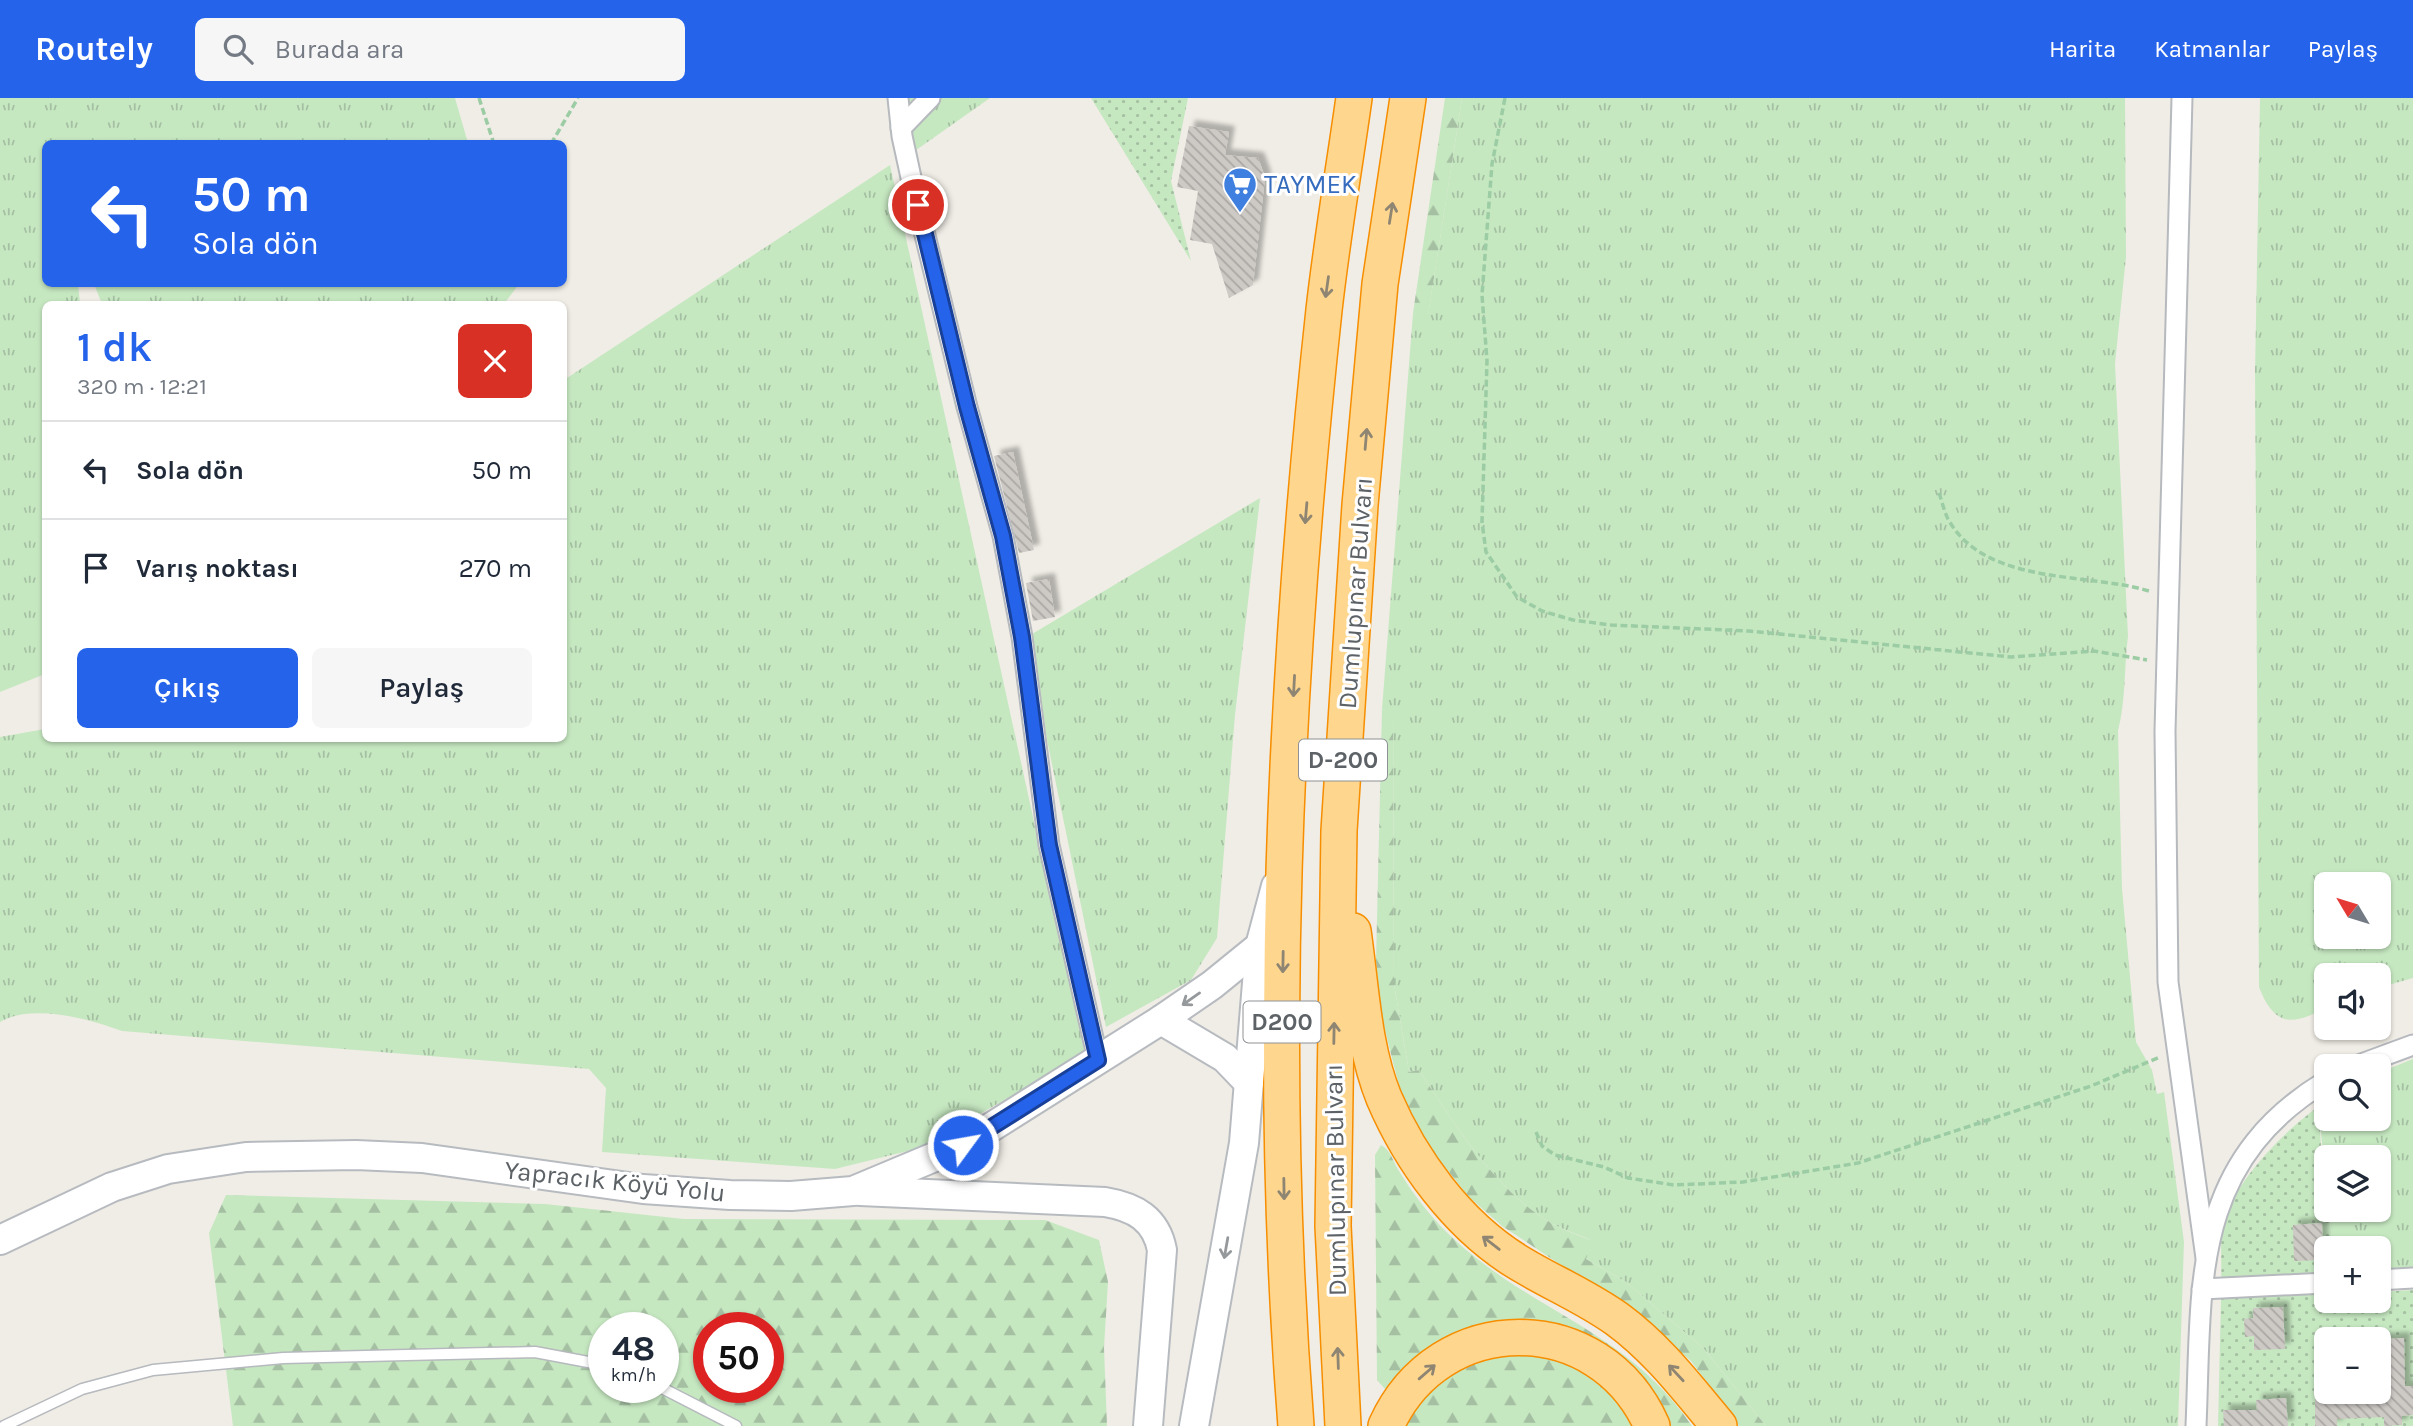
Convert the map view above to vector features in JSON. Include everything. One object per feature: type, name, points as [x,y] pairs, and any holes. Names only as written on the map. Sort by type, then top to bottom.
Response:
[{"type":"highway","name":"Dumlupınar Bulvarı","points":[[1296,1426],[1286,1262],[1281,1070],[1285,852],[1297,618],[1324,308],[1354,98]]},
{"type":"highway","name":"Dumlupınar Bulvarı","points":[[1343,1426],[1333,1226],[1339,831],[1360,505],[1379,298],[1408,98]]},
{"type":"highway","points":[[1339,831],[1374,1064],[1383,1097],[1418,1160],[1462,1218],[1482,1236],[1512,1259],[1617,1319],[1655,1351],[1691,1389],[1715,1423]]},
{"type":"highway","points":[[1387,1426],[1410,1388],[1443,1359],[1465,1347],[1493,1339],[1522,1336],[1549,1339],[1600,1362],[1635,1397],[1653,1426]]},
{"type":"main road","points":[[1194,1426],[1244,1143],[1259,946],[1285,852]]},
{"type":"main road","name":"Yapracık Köyü Yolu","points":[[0,1240],[112,1187],[168,1169],[246,1157],[356,1155],[422,1158],[643,1189],[730,1195],[790,1196],[853,1191],[963,1145],[1160,1020],[1259,946]]},
{"type":"main road","points":[[1160,1020],[1225,1058],[1249,1083]]},
{"type":"main road","points":[[853,1191],[1105,1202],[1125,1205],[1145,1217],[1159,1235],[1162,1250],[1148,1426]]},
{"type":"street","points":[[898,98],[901,128],[967,407],[1003,536],[1022,637],[1049,845],[1098,1060]]},
{"type":"street","points":[[901,128],[930,98]]},
{"type":"street","points":[[2182,98],[2166,664],[2168,982],[2206,1258]]},
{"type":"street","points":[[2389,1054],[2413,1045]]},
{"type":"street","points":[[2196,1426],[2202,1289],[2218,1205],[2233,1173],[2252,1145],[2273,1120],[2314,1090]]},
{"type":"street","points":[[2391,1279],[2413,1278]]},
{"type":"street","points":[[2202,1289],[2314,1284]]},
{"type":"lane","points":[[4,1426],[82,1389],[153,1370],[284,1358],[535,1352],[588,1362]]},
{"type":"lane","points":[[679,1397],[736,1426]]},
{"type":"path","points":[[479,98],[494,140]]},
{"type":"path","points":[[553,140],[578,98]]},
{"type":"path","points":[[1505,98],[1493,164],[1482,295],[1487,396],[1482,522],[1486,552],[1517,597],[1553,614],[1611,625],[1749,631],[2011,656],[2094,651],[2166,664]]},
{"type":"path","points":[[1939,493],[1948,519],[1955,528],[1979,551],[1996,561],[2019,568],[2129,585],[2168,597]]},
{"type":"path","points":[[1536,1132],[1542,1146],[1555,1155],[1604,1167],[1628,1178],[1674,1185],[1743,1182],[1858,1163],[2091,1086],[2178,1049]]},
{"type":"green space","points":[[0,98],[455,98],[467,140],[42,140],[42,287],[78,287],[80,301],[42,301],[42,675],[0,692]]},
{"type":"green space","points":[[906,98],[990,98],[912,153]]},
{"type":"green space","points":[[1091,98],[1188,98],[1171,181],[1191,261]]},
{"type":"green space","points":[[1445,98],[1462,98],[1428,316],[1413,313]]},
{"type":"green space","points":[[1462,98],[2125,98],[2126,257],[2115,364],[2128,636],[2118,731],[2122,888],[2136,1042],[2152,1070],[2157,1094],[2164,1092],[2184,1242],[2178,1426],[1766,1426],[1704,1349],[1626,1282],[1586,1259],[1593,1241],[1553,1224],[1514,1195],[1478,1155],[1419,1070],[1409,1072],[1394,984],[1393,712],[1382,709],[1413,313],[1428,315]]},
{"type":"green space","points":[[2260,98],[2413,98],[2413,978],[2391,984],[2391,963],[2314,963],[2314,1013],[2294,1020],[2278,1016],[2265,1000],[2259,987],[2255,374]]},
{"type":"green space","points":[[890,165],[1085,1054],[920,1148],[835,1169],[602,1152],[606,1088],[589,1069],[122,1031],[77,1018],[44,1013],[13,1016],[0,1022],[0,737],[42,730],[42,742],[567,742],[567,378]]},
{"type":"green space","points":[[95,287],[517,287],[506,301],[101,301]]},
{"type":"green space","points":[[1260,498],[1235,715],[1217,938],[1191,980],[1106,1027],[1047,740],[1032,634]]},
{"type":"green space","points":[[1382,709],[1393,711],[1394,984],[1409,1072],[1419,1070],[1478,1155],[1514,1195],[1553,1224],[1594,1241],[1586,1259],[1626,1282],[1704,1349],[1766,1426],[1739,1426],[1691,1361],[1637,1315],[1502,1226],[1469,1197],[1429,1147],[1405,1110],[1381,1014],[1376,961]]},
{"type":"green space","points":[[2413,1059],[2413,1271],[2391,1272],[2391,1236],[2332,1236],[2330,1222],[2391,1222],[2391,1145],[2322,1145],[2321,1131],[2391,1131],[2391,1068]]},
{"type":"green space","points":[[2314,1110],[2314,1131],[2320,1131],[2321,1145],[2314,1145],[2314,1222],[2330,1222],[2332,1236],[2314,1236],[2314,1275],[2221,1279],[2221,1242],[2226,1213],[2246,1178]]},
{"type":"green space","points":[[1381,1145],[1390,1153],[1418,1199],[1456,1241],[1486,1266],[1610,1345],[1639,1367],[1692,1426],[1668,1426],[1652,1397],[1476,1326],[1444,1337],[1385,1389],[1377,1380],[1375,1155]]},
{"type":"green space","points":[[226,1195],[545,1204],[684,1219],[1045,1220],[1099,1240],[1108,1282],[1104,1348],[1107,1426],[233,1426],[209,1233]]},
{"type":"green space","points":[[2413,1290],[2413,1426],[2218,1426],[2221,1298],[2314,1294],[2314,1313],[2391,1313],[2391,1291]]},
{"type":"green space","points":[[1527,1353],[1562,1361],[1589,1376],[1612,1398],[1634,1426],[1402,1426],[1428,1393],[1455,1373],[1487,1360]]},
{"type":"building","points":[[1189,126],[1229,132],[1225,155],[1258,158],[1265,177],[1253,285],[1229,298],[1212,244],[1190,240],[1198,191],[1177,187]]},
{"type":"building","points":[[1013,452],[1034,550],[1019,553],[994,456]]},
{"type":"building","points":[[1049,579],[1055,617],[1033,621],[1026,583]]},
{"type":"building","points":[[2322,1223],[2322,1236],[2314,1236],[2314,1260],[2294,1261],[2293,1225]]},
{"type":"building","points":[[2283,1307],[2285,1349],[2254,1350],[2254,1336],[2245,1337],[2244,1319],[2253,1318],[2253,1308]]},
{"type":"building","points":[[2391,1338],[2404,1338],[2405,1386],[2413,1386],[2413,1415],[2402,1416],[2402,1425],[2384,1426],[2384,1417],[2337,1419],[2337,1426],[2315,1426],[2315,1404],[2391,1404]]},
{"type":"building","points":[[2286,1398],[2288,1426],[2224,1426],[2223,1410],[2257,1410],[2256,1400]]},
{"type":"place","name":"TAYMEK","points":[[1240,214]]},
{"type":"route","points":[[918,205],[967,407],[1003,536],[1022,637],[1049,845],[1098,1060],[963,1145]]}]
